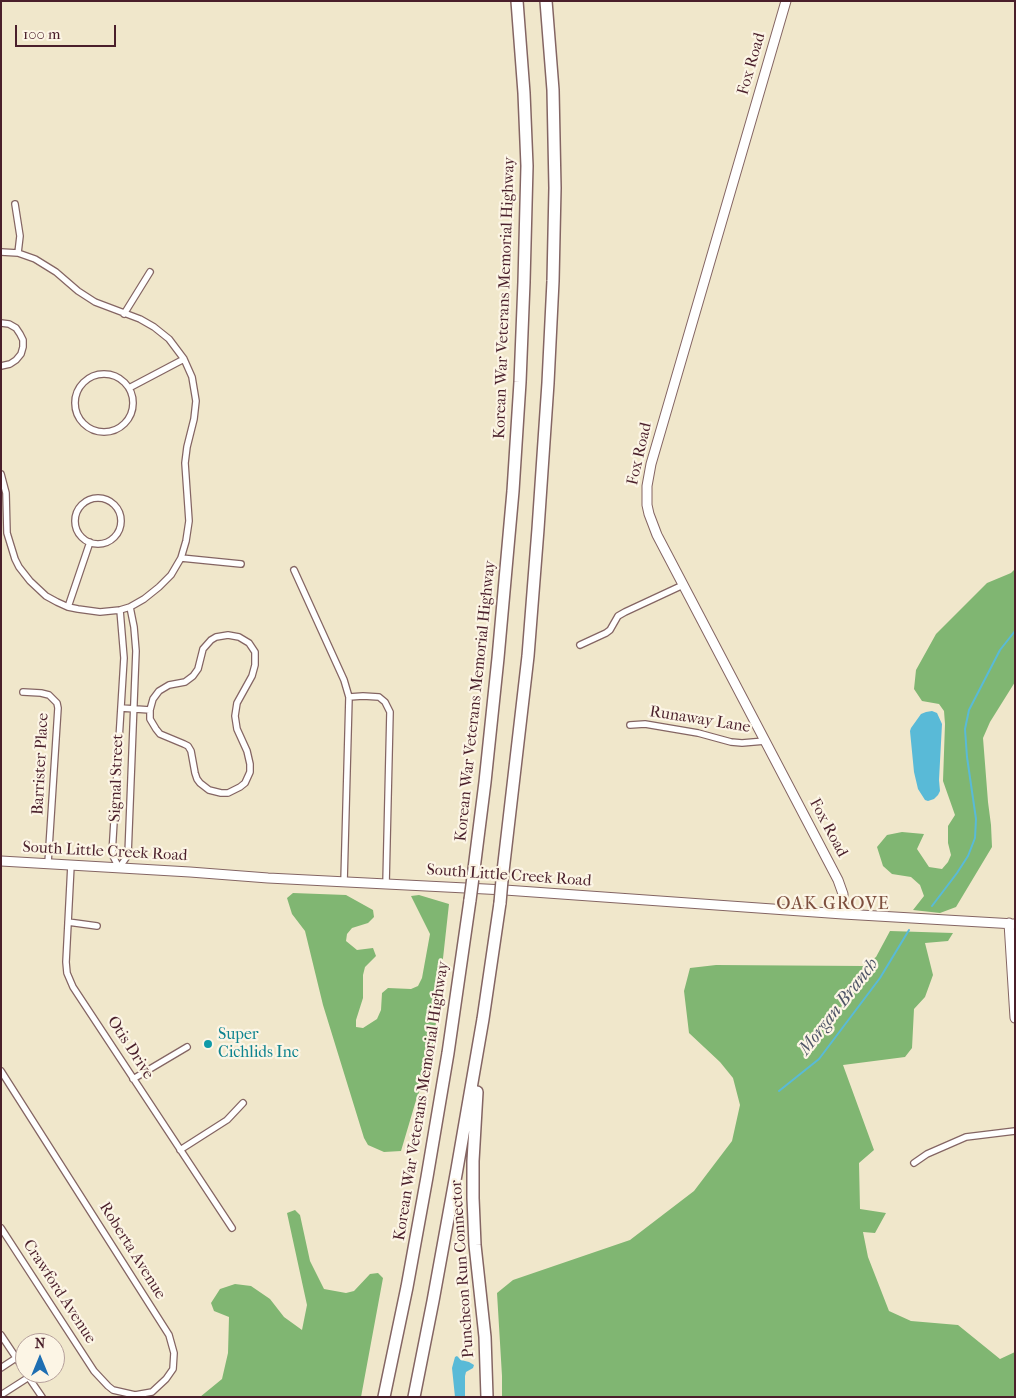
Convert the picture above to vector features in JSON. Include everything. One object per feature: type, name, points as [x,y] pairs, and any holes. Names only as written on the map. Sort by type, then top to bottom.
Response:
[{"type":"highway","name":"Korean War Veterans Memorial Highway","points":[[384,1397],[428,1177],[448,1053],[485,782],[507,560],[517,434],[526,214],[522,55],[517,1]]},
{"type":"highway","points":[[414,1397],[444,1247],[500,903],[528,656],[540,511],[553,281],[555,180],[553,90],[546,1]]},
{"type":"highway","name":"Puncheon Run Connector","points":[[482,1019],[472,1180],[475,1245],[486,1351],[487,1397]]},
{"type":"street","name":"Fox Road","points":[[786,1],[660,430],[648,475],[646,495],[648,514],[657,535],[838,880],[843,894],[843,914]]},
{"type":"street","points":[[15,204],[20,236],[18,253]]},
{"type":"street","points":[[1,252],[18,253],[35,259],[46,265],[95,302],[148,323],[161,332],[184,359],[192,377],[196,401],[185,463],[189,521],[186,542],[181,558],[171,575],[152,594],[130,607],[100,612],[68,607],[46,596],[38,589],[24,575],[15,559],[7,533],[6,493],[1,474]]},
{"type":"street","points":[[124,314],[150,272]]},
{"type":"street","points":[[1,323],[10,324],[16,328],[20,334],[23,348],[16,360],[1,366]]},
{"type":"street","points":[[128,388],[184,359]]},
{"type":"street","points":[[104,374],[114,376],[122,380],[128,388],[132,397],[130,415],[117,428],[108,431],[98,431],[82,422],[77,414],[74,405],[75,395],[79,386],[86,379],[104,374]]},
{"type":"street","points":[[94,498],[108,500],[119,511],[121,519],[117,533],[112,539],[105,542],[97,544],[90,542],[78,533],[75,519],[77,512],[87,501],[94,498]]},
{"type":"street","points":[[68,607],[90,542]]},
{"type":"street","points":[[181,558],[241,564]]},
{"type":"street","points":[[294,570],[344,680],[349,697],[344,882]]},
{"type":"street","points":[[580,645],[610,630],[618,616],[624,612],[683,585]]},
{"type":"street","name":"Signal Street","points":[[120,610],[124,658],[112,854],[119,868],[128,855],[136,640],[130,607]]},
{"type":"street","points":[[228,635],[239,637],[249,643],[255,652],[256,665],[238,703],[235,716],[237,729],[247,751],[250,764],[250,772],[245,783],[240,787],[228,793],[215,792],[204,787],[195,773],[188,746],[160,734],[150,718],[150,710],[152,699],[159,691],[169,685],[185,682],[193,676],[198,668],[203,649],[216,637],[228,635]]},
{"type":"street","name":"Barrister Place","points":[[23,692],[49,695],[57,703],[58,708],[48,864]]},
{"type":"street","points":[[349,697],[379,697],[385,702],[390,712],[386,884]]},
{"type":"street","points":[[121,708],[150,710]]},
{"type":"street","name":"Runaway Lane","points":[[630,725],[645,724],[698,733],[742,744],[765,741]]},
{"type":"street","name":"South Little Creek Road","points":[[1,861],[514,891],[1012,924]]},
{"type":"street","name":"Otis Drive","points":[[70,865],[67,974],[73,987],[232,1228]]},
{"type":"street","points":[[68,922],[98,926]]},
{"type":"street","points":[[1012,924],[1015,1018]]},
{"type":"street","points":[[133,1079],[187,1046]]},
{"type":"street","name":"Roberta Avenue","points":[[1,1071],[169,1335],[174,1353],[173,1369],[166,1379],[152,1392],[135,1395],[113,1390],[94,1371]]},
{"type":"street","points":[[180,1150],[227,1120],[243,1103]]},
{"type":"street","points":[[914,1163],[927,1154],[966,1137],[1015,1131]]},
{"type":"street","name":"Crawford Avenue","points":[[1,1228],[94,1371]]},
{"type":"street","points":[[1,1335],[15,1356]]},
{"type":"street","points":[[1,1368],[15,1359]]},
{"type":"street","points":[[1,1395],[16,1383]]},
{"type":"street","points":[[33,1383],[42,1397]]},
{"type":"green space","points":[[1015,569],[1015,682],[990,722],[983,738],[992,847],[956,907],[940,913],[913,910],[924,896],[920,885],[911,877],[892,874],[883,866],[877,847],[887,835],[902,832],[924,834],[917,849],[929,867],[942,869],[951,855],[948,843],[948,826],[955,815],[943,781],[944,711],[939,704],[922,701],[914,689],[916,670],[936,634],[987,583],[1011,573]]},
{"type":"green space","points":[[293,893],[346,895],[373,910],[374,917],[368,923],[352,928],[347,934],[346,941],[357,950],[373,948],[376,956],[365,967],[363,975],[363,998],[356,1020],[356,1027],[363,1028],[377,1019],[381,1010],[382,993],[388,988],[411,989],[418,986],[422,978],[430,934],[411,896],[419,895],[449,904],[430,1076],[424,1081],[417,1097],[401,1151],[384,1152],[368,1145],[364,1138],[323,1005],[305,931],[292,914],[287,898]]},
{"type":"green space","points":[[890,931],[953,933],[948,941],[925,943],[933,975],[925,997],[914,1009],[912,1048],[905,1057],[843,1065],[874,1150],[859,1163],[860,1209],[886,1213],[875,1233],[863,1232],[868,1257],[889,1311],[911,1321],[958,1325],[1000,1359],[1015,1352],[1015,1397],[502,1397],[497,1293],[513,1280],[630,1240],[694,1191],[732,1141],[740,1105],[733,1078],[720,1062],[689,1033],[684,991],[690,968],[716,965],[863,966],[876,957]]},
{"type":"green space","points":[[295,1210],[300,1215],[310,1261],[324,1289],[346,1293],[354,1291],[370,1274],[378,1273],[383,1278],[361,1397],[200,1397],[222,1379],[228,1353],[229,1317],[214,1311],[211,1303],[220,1289],[235,1284],[251,1286],[270,1299],[284,1317],[302,1330],[307,1305],[287,1213]]},
{"type":"water","points":[[932,711],[937,713],[942,724],[940,791],[934,799],[928,801],[925,800],[918,789],[914,772],[910,731],[921,714]]},
{"type":"water","points":[[457,1356],[461,1360],[474,1365],[473,1368],[466,1372],[465,1397],[455,1397],[452,1368]]},
{"type":"waterway","name":"Morgan Branch","points":[[932,906],[968,856],[975,838],[976,819],[965,729],[969,710],[1000,650],[1015,631]]},
{"type":"waterway","name":"Morgan Branch","points":[[779,1091],[819,1059],[880,978],[909,930]]},
{"type":"place","name":"Super Cichlids Inc","points":[[208,1044]]},
{"type":"district","name":"OAK GROVE","points":[[833,905]]}]
